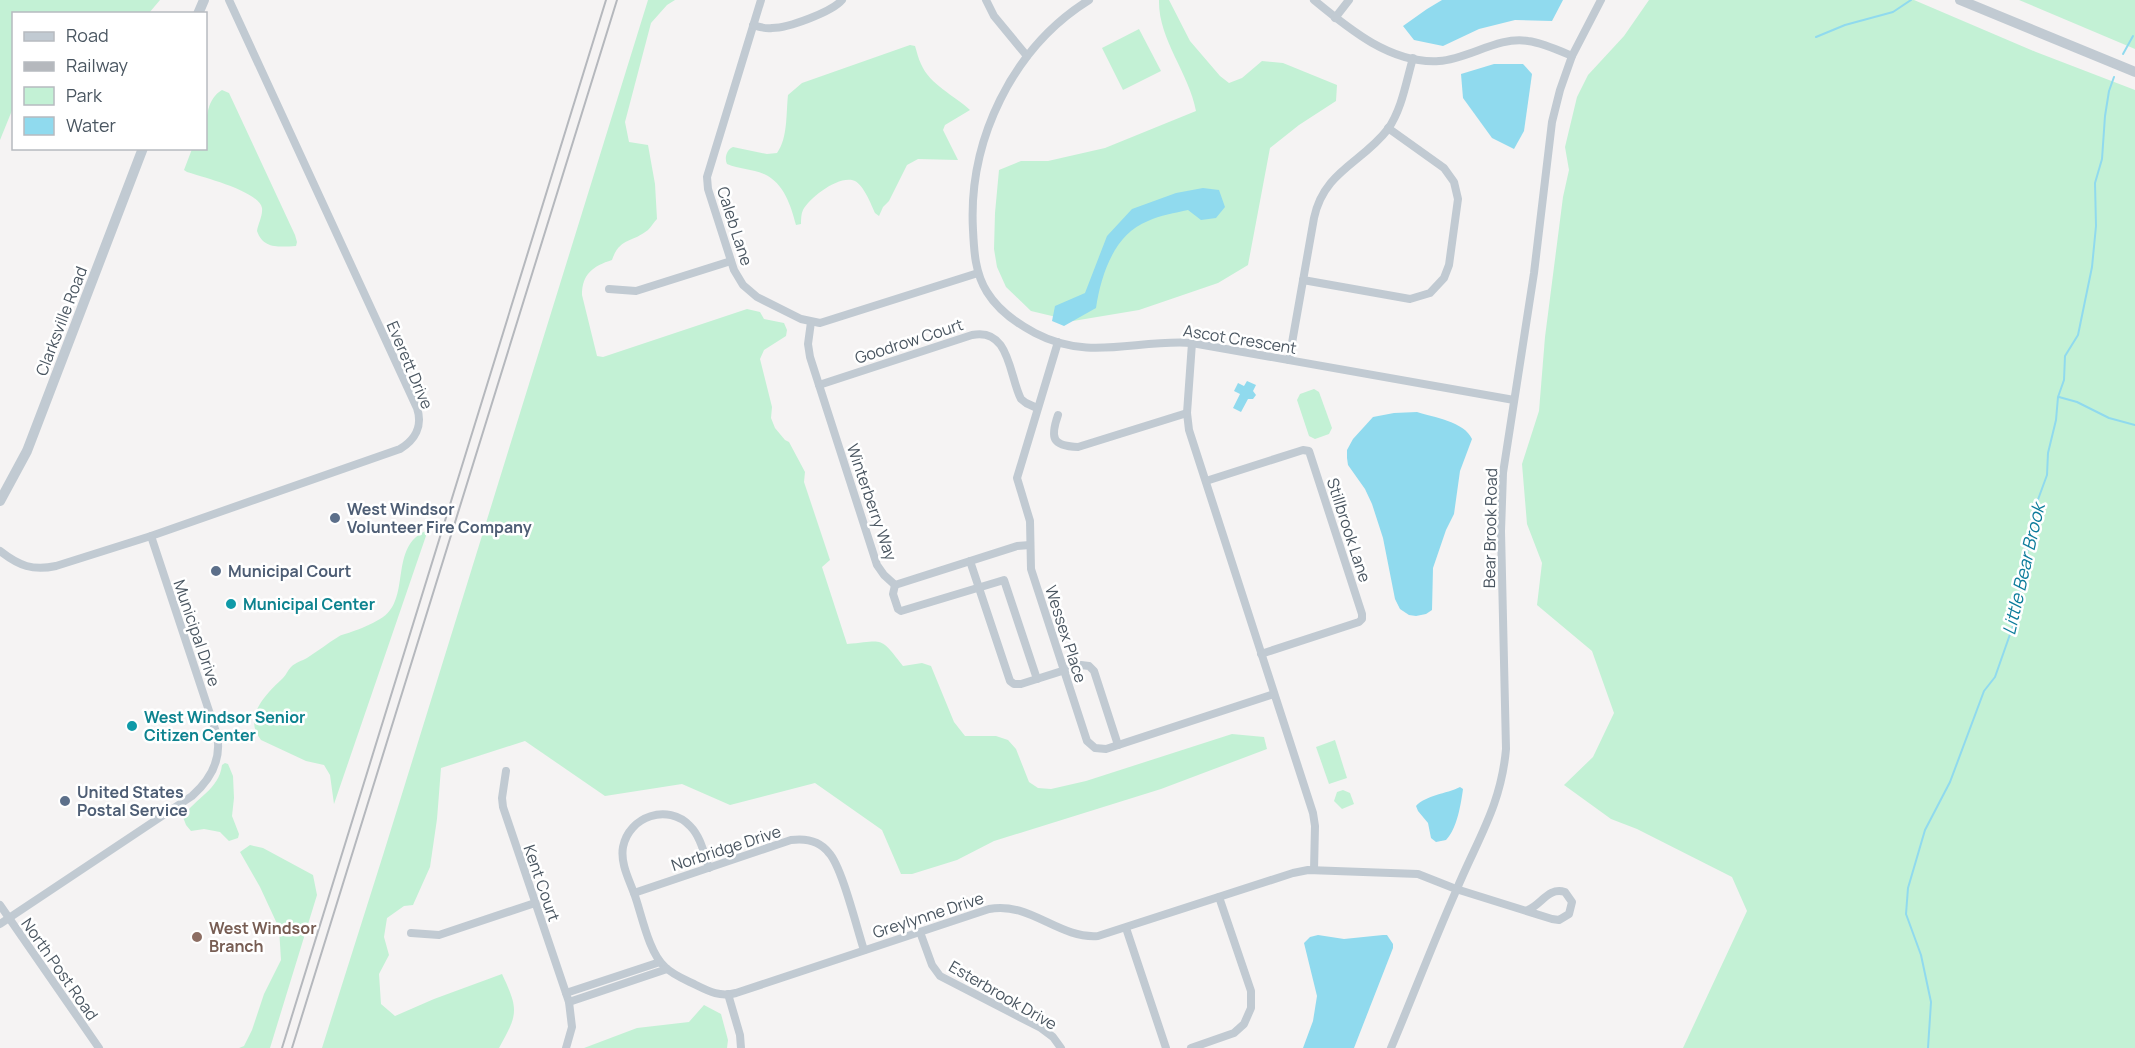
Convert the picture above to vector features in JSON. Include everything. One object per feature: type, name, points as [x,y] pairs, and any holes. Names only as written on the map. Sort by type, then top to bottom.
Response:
[{"type":"street","name":"Everett Drive","points":[[0,551],[20,565],[43,569],[151,536],[399,449],[413,439],[420,421],[417,408],[229,0]]},
{"type":"street","name":"Caleb Lane","points":[[761,0],[707,174],[708,189],[739,280],[751,293],[811,322]]},
{"type":"street","points":[[753,26],[781,27],[828,11],[842,0]]},
{"type":"street","points":[[986,0],[995,19],[1027,56]]},
{"type":"street","name":"Ascot Crescent","points":[[1089,0],[1063,18],[1027,56],[1004,93],[987,132],[979,160],[972,224],[978,273],[986,291],[1001,309],[1035,333],[1058,342],[1102,349],[1192,343],[1514,400]]},
{"type":"street","points":[[1314,0],[1335,18],[1371,41],[1413,58],[1433,61],[1451,59],[1507,42],[1522,40],[1572,56]]},
{"type":"street","points":[[1335,18],[1348,0]]},
{"type":"street","name":"Bear Brook Road","points":[[1391,1048],[1456,889],[1494,806],[1504,771],[1506,749],[1500,531],[1503,473],[1534,273],[1552,122],[1572,56],[1601,0]]},
{"type":"street","points":[[1960,0],[2135,72]]},
{"type":"street","points":[[1289,360],[1315,213],[1323,193],[1336,175],[1379,139],[1388,128],[1399,106],[1413,58]]},
{"type":"street","points":[[1303,280],[1410,299],[1427,295],[1436,289],[1444,278],[1449,265],[1457,202],[1454,182],[1442,165],[1388,128]]},
{"type":"street","name":"Clarksville Road","points":[[0,501],[27,451],[142,150]]},
{"type":"street","points":[[609,290],[636,291],[731,261]]},
{"type":"street","points":[[811,322],[828,322],[978,273]]},
{"type":"street","name":"Winterberry Way","points":[[811,322],[808,347],[819,385],[877,565],[895,585]]},
{"type":"street","name":"Goodrow Court","points":[[819,385],[972,335],[983,334],[994,337],[1000,343],[1020,398],[1037,408]]},
{"type":"street","name":"Wessex Place","points":[[1058,342],[1017,476],[1029,520],[1032,572],[1088,742],[1101,749],[1118,745],[1274,694]]},
{"type":"street","points":[[1192,343],[1187,413],[1190,430],[1313,813],[1314,870]]},
{"type":"street","points":[[1058,415],[1053,430],[1054,439],[1060,444],[1076,447],[1086,446],[1187,413]]},
{"type":"street","name":"Stillbrook Lane","points":[[1206,481],[1303,450],[1309,451],[1359,603],[1363,617],[1359,622],[1261,654]]},
{"type":"street","name":"Municipal Drive","points":[[0,924],[192,796],[205,784],[215,766],[218,752],[217,735],[151,536]]},
{"type":"street","points":[[1030,545],[1018,545],[895,585],[893,596],[897,609],[901,611],[1002,579],[1006,581],[1037,679]]},
{"type":"street","points":[[970,561],[1009,680],[1018,684],[1084,664],[1093,669],[1118,745]]},
{"type":"street","name":"Kent Court","points":[[506,771],[502,807],[569,1002],[572,1027],[566,1048]]},
{"type":"street","points":[[709,868],[698,837],[689,824],[671,815],[651,816],[640,821],[631,829],[623,848],[624,864],[653,950],[660,962],[667,969],[710,992],[728,994],[740,1035],[741,1048]]},
{"type":"street","name":"Norbridge Drive","points":[[634,893],[791,840],[818,843],[836,863],[864,950]]},
{"type":"street","name":"Greylynne Drive","points":[[728,994],[989,909],[1004,907],[1026,911],[1069,932],[1083,936],[1102,936],[1293,873],[1314,870],[1415,874],[1558,920],[1569,914],[1572,902],[1565,892],[1553,891],[1540,904],[1528,910]]},
{"type":"street","points":[[1191,1048],[1234,1033],[1244,1023],[1251,1008],[1250,988],[1219,897]]},
{"type":"street","points":[[411,933],[439,935],[535,903]]},
{"type":"street","name":"North Post Road","points":[[0,905],[99,1048]]},
{"type":"street","points":[[1126,928],[1166,1048]]},
{"type":"street","name":"Esterbrook Drive","points":[[920,932],[931,963],[940,976],[1041,1028],[1061,1048]]},
{"type":"street","points":[[566,993],[660,962]]},
{"type":"street","points":[[569,1002],[667,969]]},
{"type":"green space","points":[[0,0],[160,0],[150,12],[12,12],[12,110],[0,140]]},
{"type":"green space","points":[[648,0],[675,0],[667,5],[651,23],[625,122],[629,142],[648,145],[655,184],[657,219],[648,230],[619,247],[612,260],[594,268],[586,276],[582,295],[597,356],[603,357],[747,309],[760,312],[764,319],[784,323],[787,330],[786,336],[764,350],[760,359],[772,407],[771,418],[775,428],[789,442],[805,472],[804,482],[830,560],[822,567],[847,644],[880,642],[903,666],[922,663],[931,666],[954,722],[965,736],[996,736],[1008,740],[1016,749],[1029,782],[1038,788],[1051,789],[1086,781],[1232,734],[1264,737],[1267,749],[1161,789],[994,841],[957,860],[912,874],[901,874],[882,830],[815,783],[730,805],[682,784],[605,796],[525,741],[441,768],[430,867],[413,905],[404,906],[387,918],[384,937],[389,955],[379,974],[381,1004],[395,1016],[502,974],[514,1004],[514,1012],[510,1027],[499,1048],[322,1048],[384,852]]},
{"type":"green space","points":[[1159,0],[1169,0],[1190,41],[1220,76],[1229,83],[1242,78],[1262,61],[1283,63],[1337,85],[1336,101],[1299,125],[1270,148],[1248,265],[1218,283],[1139,310],[1073,321],[1031,311],[1006,287],[997,267],[994,249],[999,170],[1021,161],[1048,161],[1105,148],[1196,111],[1187,83],[1163,28]]},
{"type":"green space","points":[[1649,0],[1914,0],[2036,52],[2135,90],[2135,1048],[1683,1048],[1747,911],[1732,877],[1637,829],[1611,819],[1564,785],[1593,757],[1614,713],[1592,651],[1537,605],[1542,563],[1527,524],[1522,464],[1539,411],[1545,337],[1563,197],[1569,170],[1565,147],[1577,97],[1588,75],[1624,36]]},
{"type":"green space","points":[[2019,0],[2135,0],[2135,49]]},
{"type":"green space","points":[[1139,29],[1161,71],[1123,90],[1102,48]]},
{"type":"green space","points":[[910,45],[915,46],[921,64],[930,78],[970,110],[945,125],[943,130],[958,160],[918,159],[907,165],[879,216],[875,213],[861,187],[855,181],[849,180],[834,184],[819,193],[803,210],[801,224],[796,225],[789,203],[777,183],[764,174],[727,164],[727,154],[733,147],[767,154],[777,153],[785,133],[788,95],[802,83]]},
{"type":"green space","points":[[222,90],[229,93],[295,235],[296,246],[272,246],[263,241],[257,231],[262,208],[259,202],[251,196],[241,190],[184,170],[192,150],[207,150],[207,116],[211,101]]},
{"type":"green space","points":[[1314,389],[1319,392],[1332,428],[1329,434],[1315,439],[1309,436],[1297,400],[1300,394]]},
{"type":"green space","points":[[428,530],[334,804],[330,775],[324,765],[306,761],[261,740],[254,723],[255,714],[264,698],[293,665],[340,636],[373,623],[390,611],[396,600],[403,560],[408,548],[416,537]]},
{"type":"green space","points":[[1335,740],[1347,778],[1329,784],[1316,747]]},
{"type":"green space","points":[[225,763],[228,764],[233,776],[232,816],[239,834],[238,838],[229,841],[220,832],[204,829],[191,831],[183,817],[212,787]]},
{"type":"green space","points":[[1343,790],[1350,793],[1354,804],[1342,809],[1334,801],[1337,792]]},
{"type":"green space","points":[[250,845],[263,848],[313,875],[317,895],[270,1048],[239,1048],[244,1046],[252,1030],[264,994],[281,960],[279,928],[260,887],[240,852]]},
{"type":"green space","points":[[704,1005],[721,1014],[728,1040],[727,1048],[584,1048],[637,1028],[689,1022]]},
{"type":"water","points":[[1442,0],[1563,0],[1552,21],[1515,20],[1479,29],[1443,46],[1414,40],[1403,26]]},
{"type":"water","points":[[1494,64],[1523,64],[1532,74],[1524,131],[1514,149],[1492,138],[1463,98],[1461,74]]},
{"type":"water","points":[[1203,188],[1219,190],[1225,207],[1216,218],[1201,220],[1188,210],[1157,217],[1136,227],[1126,235],[1111,257],[1101,282],[1096,308],[1064,326],[1052,321],[1055,306],[1085,293],[1107,236],[1132,209],[1176,193]]},
{"type":"water","points":[[1247,381],[1256,385],[1253,391],[1256,395],[1253,399],[1248,399],[1241,412],[1233,408],[1240,394],[1234,391],[1238,383],[1244,386]]},
{"type":"water","points":[[1417,412],[1456,424],[1463,428],[1472,439],[1460,471],[1454,514],[1433,568],[1432,610],[1416,616],[1409,615],[1400,609],[1395,599],[1383,538],[1365,489],[1348,465],[1347,450],[1353,439],[1373,417]]},
{"type":"water","points":[[1460,787],[1463,789],[1461,802],[1453,830],[1446,840],[1436,842],[1431,838],[1428,823],[1416,806],[1425,799]]},
{"type":"water","points":[[1318,935],[1344,939],[1387,935],[1393,944],[1354,1048],[1303,1048],[1313,1021],[1317,996],[1304,943],[1310,937]]},
{"type":"waterway","points":[[1816,37],[1845,25],[1893,12],[1911,0]]},
{"type":"waterway","name":"Little Bear Brook","points":[[2123,54],[2133,36]]},
{"type":"waterway","name":"Little Bear Brook","points":[[1928,1048],[1931,1002],[1921,955],[1906,914],[1908,888],[1925,830],[1950,782],[1984,691],[1995,677],[2014,623],[2036,505],[2047,475],[2048,453],[2056,420],[2058,397],[2064,380],[2065,356],[2078,335],[2092,267],[2096,226],[2095,183],[2102,159],[2105,116],[2114,77]]},
{"type":"waterway","points":[[2059,397],[2077,402],[2109,418],[2135,425]]},
{"type":"railway","points":[[282,1048],[606,0]]},
{"type":"railway","points":[[292,1048],[617,0]]},
{"type":"place","name":"West Windsor Volunteer Fire Company","points":[[335,518]]},
{"type":"place","name":"Municipal Court","points":[[216,571]]},
{"type":"place","name":"Municipal Center","points":[[231,604]]},
{"type":"place","name":"West Windsor Senior Citizen Center","points":[[132,726]]},
{"type":"place","name":"United States Postal Service","points":[[65,801]]},
{"type":"place","name":"West Windsor Branch","points":[[197,937]]}]
